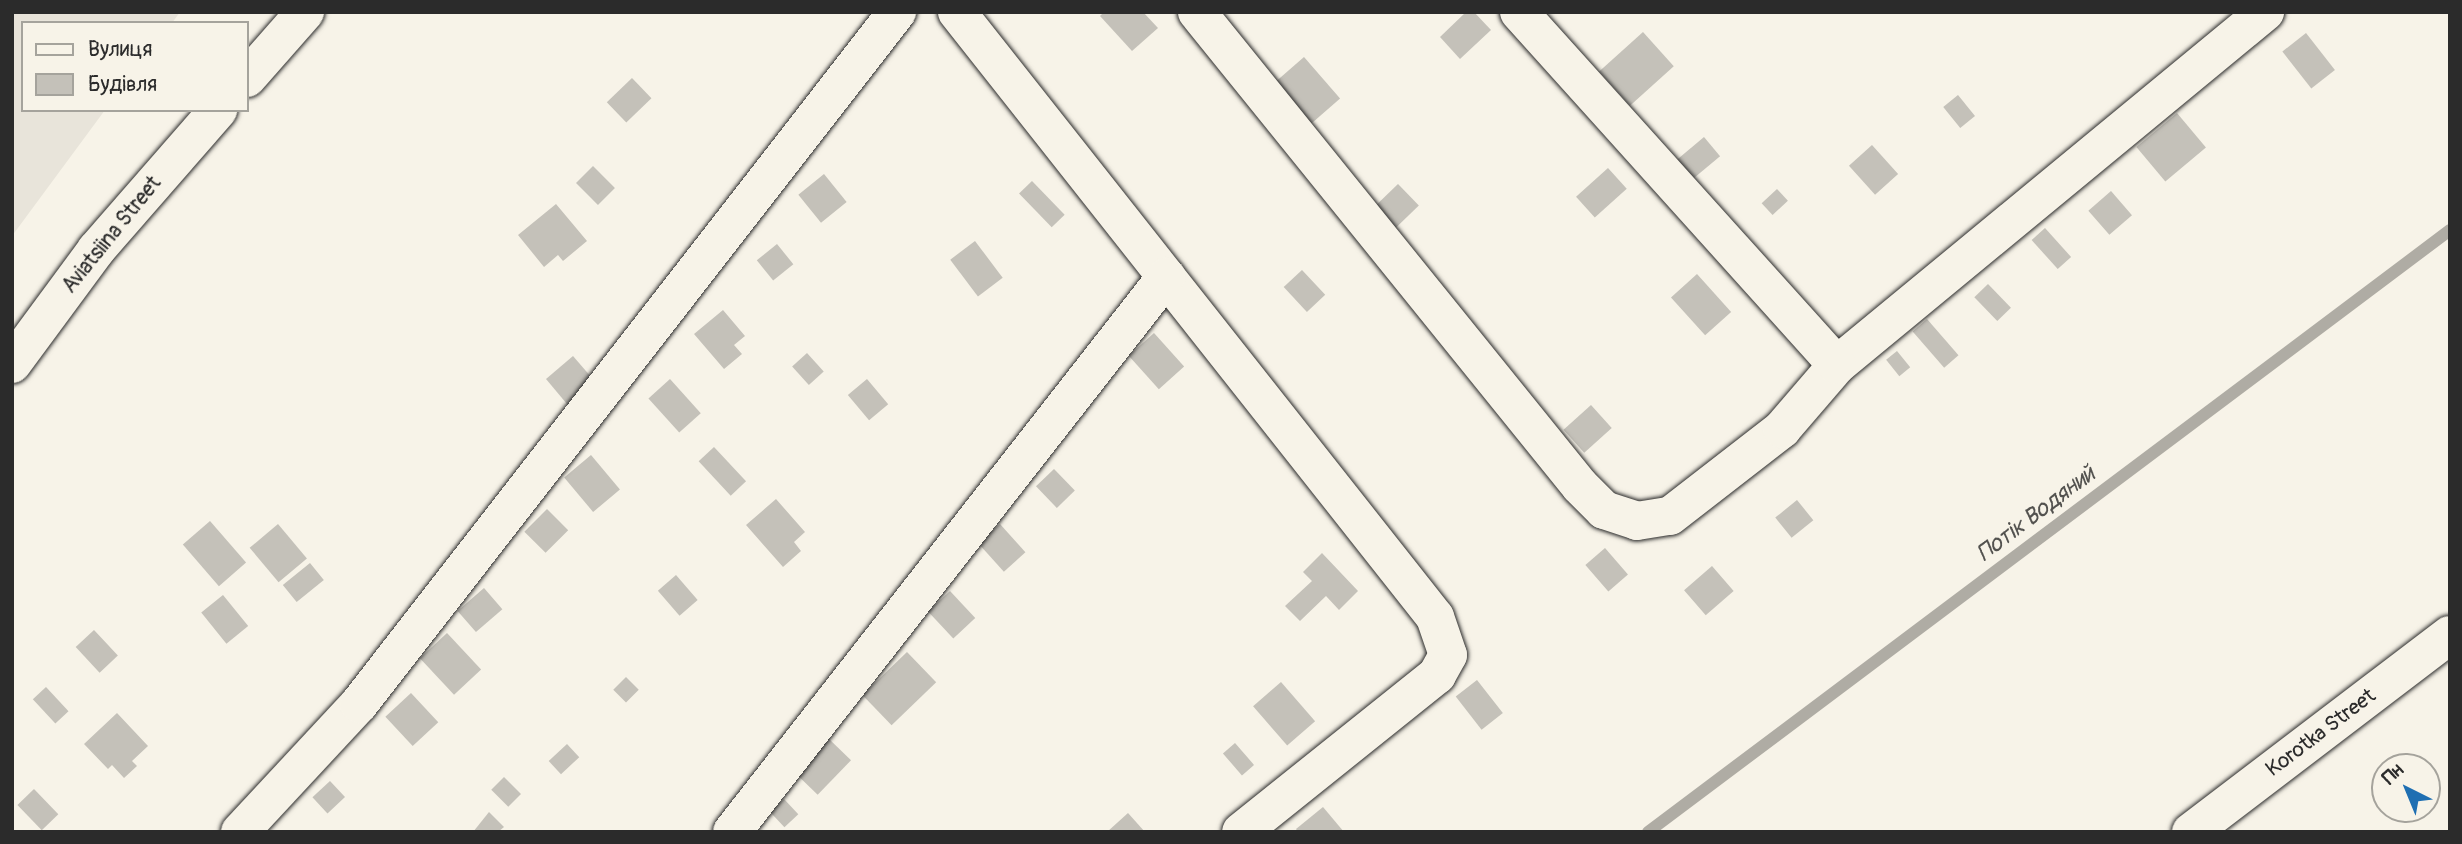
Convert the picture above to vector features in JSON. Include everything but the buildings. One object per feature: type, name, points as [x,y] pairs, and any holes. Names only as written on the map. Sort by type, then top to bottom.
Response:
[{"type":"street","points":[[248,77],[305,12]]},
{"type":"street","points":[[240,832],[359,704],[897,12]]},
{"type":"street","points":[[957,12],[1435,618],[1448,655],[1437,675],[1241,832]]},
{"type":"street","points":[[1197,12],[1604,510],[1637,521],[1670,516],[1782,429],[1837,365],[2265,12]]},
{"type":"street","points":[[1519,12],[1837,365]]},
{"type":"street","name":"Aviatsiina Street","points":[[12,364],[96,250],[217,112]]},
{"type":"street","points":[[732,832],[1166,277]]},
{"type":"street","name":"Korotka Street","points":[[2191,832],[2450,635]]},
{"type":"shaded area","points":[[12,12],[180,12],[173,21],[21,21],[21,112],[104,112],[12,236]]},
{"type":"waterway","name":"Потік Водяний","points":[[1648,832],[2450,230]]}]
